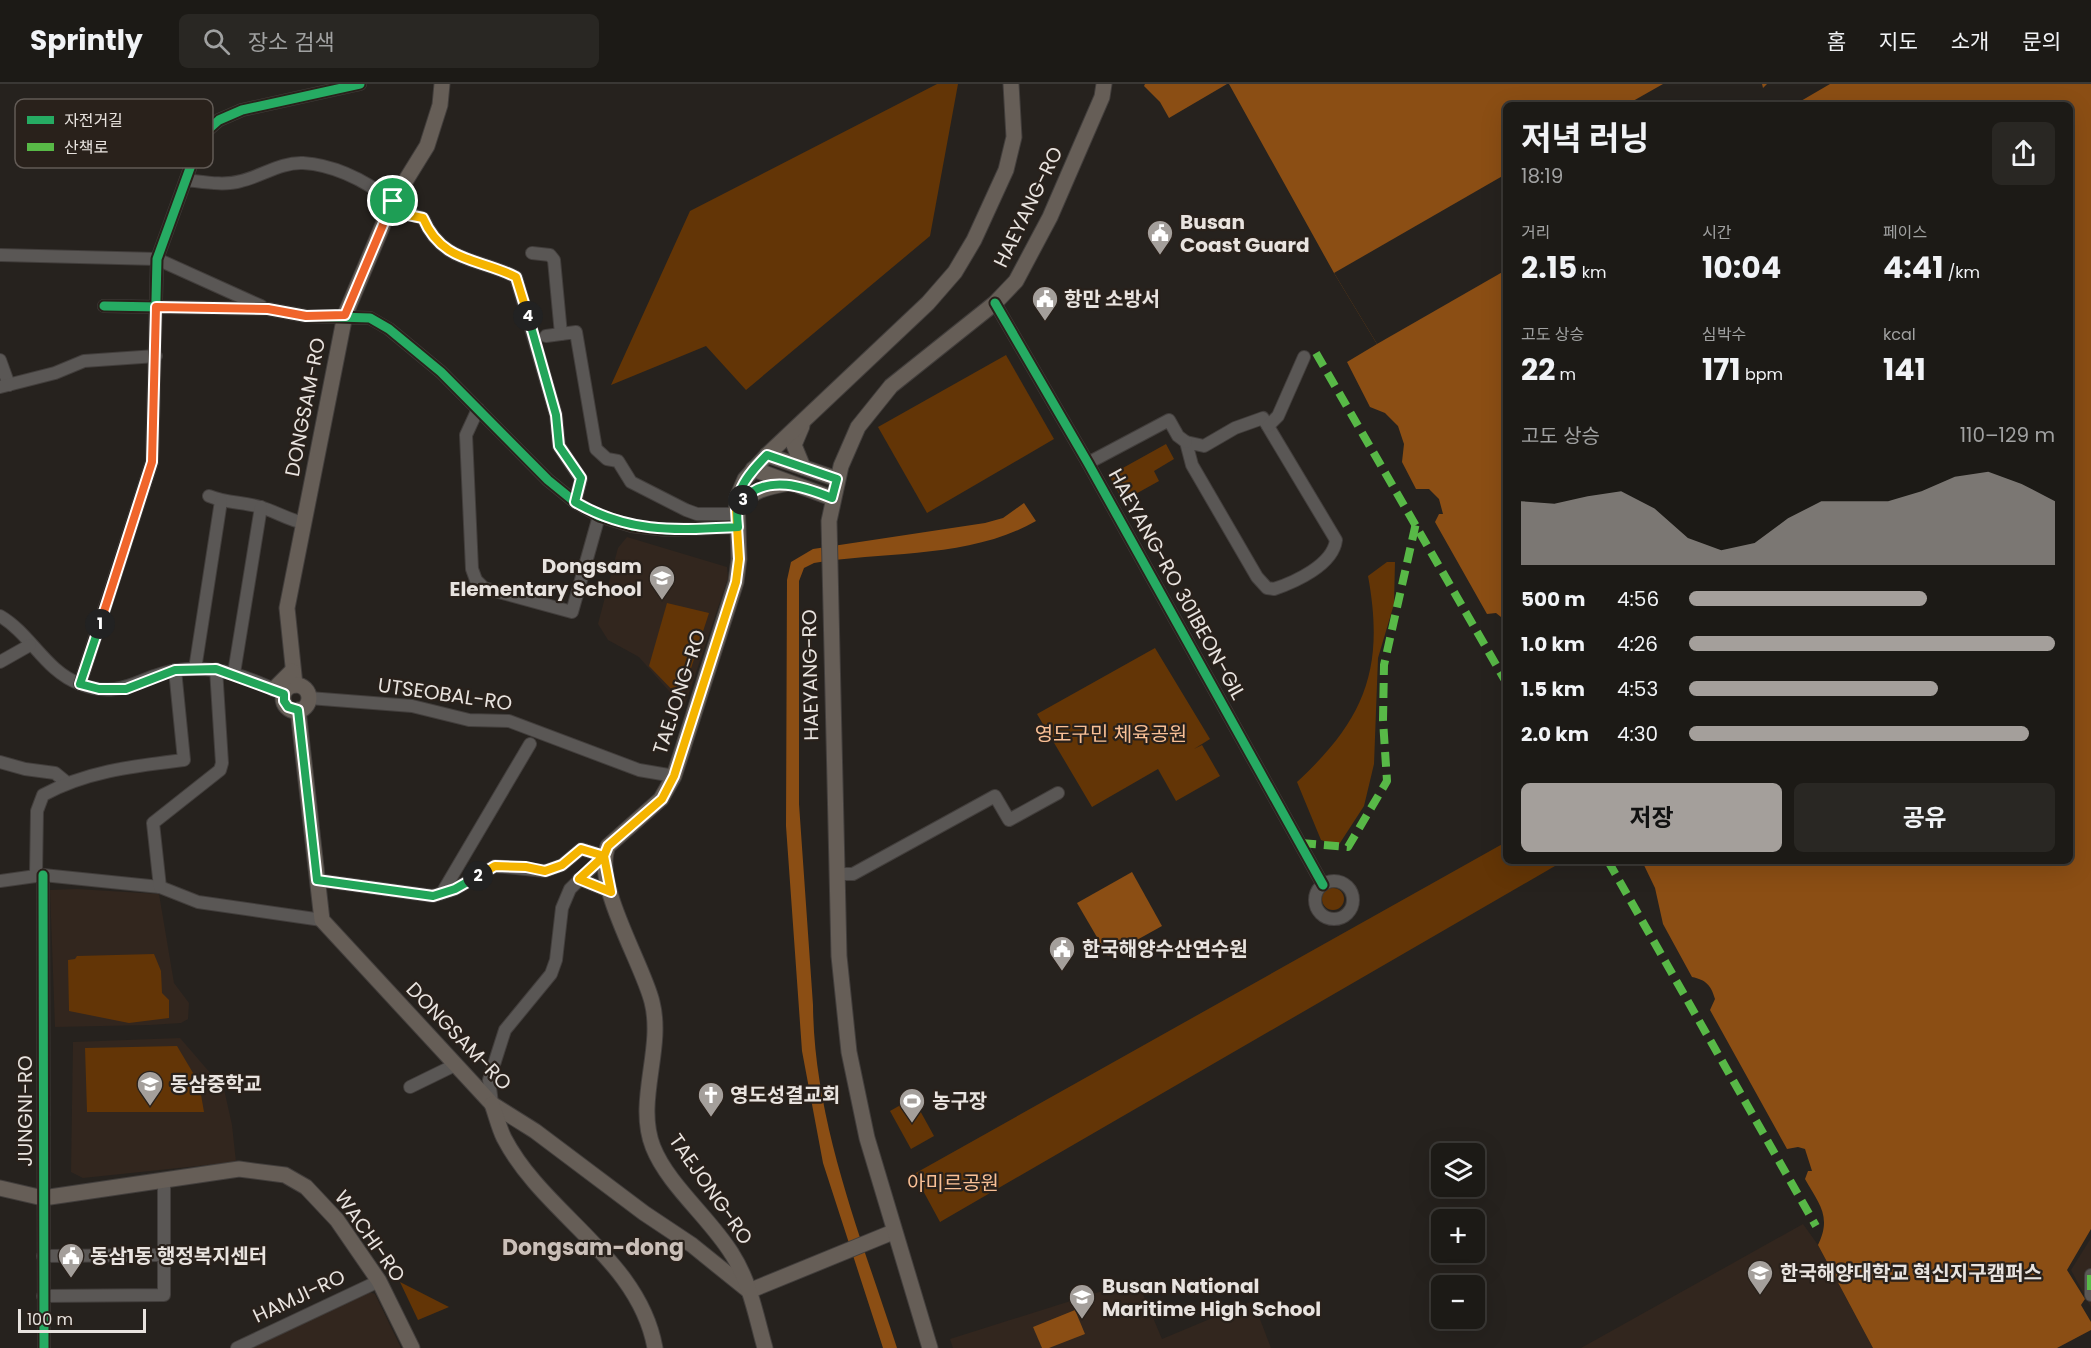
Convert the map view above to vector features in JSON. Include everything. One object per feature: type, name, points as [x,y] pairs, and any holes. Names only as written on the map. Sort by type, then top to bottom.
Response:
[{"type":"main road","name":"DONGSAM-RO","points":[[286,685],[287,608],[345,315],[393,201],[427,146],[440,105],[442,84]]},
{"type":"main road","name":"TAEJONG-RO","points":[[765,1348],[749,1291],[733,1255],[660,1160],[652,1143],[647,1122],[653,1003],[617,916],[604,856],[608,846],[662,799],[674,776],[736,582],[739,559],[737,498],[745,479],[767,455],[921,311],[955,272],[1006,170],[1014,137],[1011,84]]},
{"type":"main road","name":"HAEYANG-RO","points":[[930,1348],[867,1138],[849,1052],[839,956],[829,521],[832,498],[837,479],[858,427],[891,387],[994,303],[1016,281],[1030,257],[1102,97],[1104,84]]},
{"type":"main road","points":[[802,467],[794,445],[804,422]]},
{"type":"main road","points":[[767,455],[837,479]]},
{"type":"main road","points":[[753,469],[832,498]]},
{"type":"main road","points":[[737,517],[746,496],[757,490],[793,483]]},
{"type":"main road","points":[[286,685],[305,688],[309,698],[305,707],[298,710],[288,707],[284,701],[286,685]]},
{"type":"main road","points":[[298,710],[322,920]]},
{"type":"main road","name":"DONGSAM-RO","points":[[322,920],[492,1104],[535,1131],[644,1213],[692,1245],[749,1291]]},
{"type":"main road","points":[[492,1104],[504,1138],[529,1173],[620,1272],[645,1319],[655,1348]]},
{"type":"main road","name":"WACHI-RO","points":[[0,1188],[43,1198],[239,1169],[270,1172],[297,1181],[325,1205],[380,1281],[412,1348]]},
{"type":"main road","points":[[749,1291],[894,1232]]},
{"type":"street","points":[[213,125],[219,120],[242,110],[360,84]]},
{"type":"street","points":[[186,180],[226,183],[241,181],[276,168],[303,163],[349,173],[393,201],[408,215],[423,218],[430,233],[442,246],[476,264],[500,268],[516,277],[556,415],[559,446],[581,478],[575,502]]},
{"type":"street","points":[[80,684],[150,470],[154,444],[157,259],[190,168]]},
{"type":"street","points":[[532,253],[550,255],[554,260],[561,334]]},
{"type":"street","points":[[0,255],[157,259],[268,309]]},
{"type":"street","name":"HAEYANG-RO 301BEON-GIL","points":[[994,303],[1088,463],[1323,885]]},
{"type":"street","points":[[104,306],[268,309],[306,316],[345,315],[370,318],[389,329],[441,372],[548,480],[575,502],[599,516],[632,526],[667,530],[737,517]]},
{"type":"street","points":[[546,336],[576,332],[596,449],[600,454],[618,461],[631,482],[686,510],[697,514],[737,517]]},
{"type":"street","points":[[0,360],[5,386],[55,373],[84,361],[156,356]]},
{"type":"street","points":[[1268,426],[1278,416],[1305,357]]},
{"type":"street","points":[[478,410],[466,435],[466,446],[472,569],[476,580],[484,588],[572,612],[599,516]]},
{"type":"street","points":[[1186,442],[1192,465],[1262,584],[1274,589],[1282,587],[1322,564],[1335,548],[1336,540],[1263,418],[1235,428],[1204,446],[1192,465]]},
{"type":"street","points":[[1088,463],[1169,420],[1178,436],[1186,442],[1204,446]]},
{"type":"street","points":[[195,669],[215,498],[261,507],[284,519],[304,523]]},
{"type":"street","points":[[234,673],[261,507]]},
{"type":"street","points":[[0,616],[52,668],[80,684],[99,689],[126,689],[175,670],[195,669],[216,669],[286,685]]},
{"type":"street","points":[[0,662],[30,645]]},
{"type":"street","points":[[160,887],[153,823],[220,770],[222,763],[216,669]]},
{"type":"street","points":[[0,762],[25,769],[55,772],[66,783],[135,764],[184,760],[175,670]]},
{"type":"street","name":"UTSEOBAL-RO","points":[[309,698],[402,705],[469,720],[509,721],[639,770],[674,776]]},
{"type":"street","points":[[442,893],[530,744]]},
{"type":"street","name":"JUNGNI-RO","points":[[44,1348],[39,800],[43,795],[66,783]]},
{"type":"street","points":[[837,874],[853,874],[994,796],[1009,820],[1058,793]]},
{"type":"street","points":[[317,880],[433,896],[455,889],[495,866],[526,867],[545,871],[562,865],[581,849],[604,856]]},
{"type":"street","points":[[492,1104],[489,1080],[505,1030],[551,974],[556,960],[564,900],[579,879],[604,856]]},
{"type":"street","points":[[0,881],[40,875],[160,887],[198,902],[322,920]]},
{"type":"street","points":[[579,879],[611,892]]},
{"type":"street","points":[[410,1087],[455,1065]]},
{"type":"street","points":[[43,1296],[164,1295],[164,1181]]},
{"type":"street","points":[[43,1256],[164,1255]]},
{"type":"street","points":[[2091,1275],[2091,1295]]},
{"type":"street","name":"HAMJI-RO","points":[[237,1348],[380,1281]]},
{"type":"shaded area","points":[[1145,84],[1227,84],[1169,118],[1160,102],[1144,86]]},
{"type":"shaded area","points":[[1229,84],[2091,84],[2091,1229],[2067,1270],[2085,1299],[2081,1305],[2091,1322],[2091,1330],[2057,1348],[1873,1348],[1818,1245],[1824,1218],[1819,1203],[1805,1179],[1808,1171],[1812,1171],[1805,1149],[1798,1147],[1787,1149],[1710,1010],[1715,999],[1712,990],[1701,980],[1692,977],[1663,924],[1655,888],[1643,864],[2073,864],[2073,102],[1503,102],[1503,619],[1496,613],[1487,614],[1435,522],[1439,514],[1443,514],[1439,499],[1429,489],[1416,489],[1402,462],[1404,444],[1398,426],[1385,413],[1370,407],[1347,362],[1377,344],[1334,273]]},
{"type":"shaded area","points":[[1024,503],[1036,521],[1011,533],[956,548],[814,563],[804,568],[799,581],[799,804],[815,1049],[821,1092],[842,1179],[897,1348],[883,1348],[823,1163],[802,1051],[786,826],[787,580],[791,562],[813,549],[985,523],[1003,518]]},
{"type":"shaded area","name":"Dongsam Elementary School","points":[[627,537],[727,567],[728,578],[684,708],[639,657],[608,640],[598,624],[618,548]]},
{"type":"shaded area","points":[[1132,872],[1162,926],[1108,956],[1077,903]]},
{"type":"shaded area","points":[[77,889],[159,894],[174,983],[189,1003],[188,1019],[181,1023],[150,1025],[55,1027],[50,890]]},
{"type":"shaded area","name":"동삼중학교","points":[[180,1038],[224,1089],[232,1125],[236,1162],[83,1178],[71,1172],[73,1042]]},
{"type":"shaded area","name":"한국해양대학교 혁신지구캠퍼스","points":[[1803,1224],[1818,1245],[1873,1348],[1581,1348]]},
{"type":"shaded area","points":[[2091,1238],[2091,1307],[2071,1270]]},
{"type":"shaded area","name":"Busan National Maritime High School","points":[[1137,1280],[1162,1339],[1253,1301],[1271,1348],[953,1348],[950,1339]]},
{"type":"shaded area","points":[[369,1292],[375,1294],[401,1348],[253,1348]]},
{"type":"shaded area","points":[[1075,1310],[1085,1334],[1049,1348],[1042,1348],[1033,1327]]},
{"type":"green space","points":[[937,84],[958,84],[930,236],[746,390],[706,346],[611,385],[690,211]]},
{"type":"green space","points":[[1006,355],[1054,439],[927,513],[878,427]]},
{"type":"green space","points":[[1166,444],[1174,459],[1154,471],[1159,481],[1123,501],[1111,479],[1112,474]]},
{"type":"green space","points":[[1387,562],[1395,562],[1394,604],[1378,658],[1374,764],[1364,806],[1338,846],[1321,840],[1297,782],[1339,736],[1354,713],[1364,690],[1371,665],[1374,638],[1368,576]]},
{"type":"green space","points":[[667,603],[709,613],[681,699],[649,666]]},
{"type":"green space","name":"영도구민 체육공원","points":[[1155,648],[1210,739],[1194,749],[1202,745],[1220,776],[1176,801],[1158,769],[1092,807],[1037,714]]},
{"type":"green space","name":"아미르공원","points":[[1503,844],[1503,864],[1554,864],[1555,866],[940,1222],[914,1174]]},
{"type":"green space","points":[[1333,888],[1341,891],[1344,899],[1341,907],[1333,910],[1325,907],[1322,899],[1325,891]]},
{"type":"green space","points":[[154,954],[161,971],[162,993],[169,1000],[169,1018],[129,1023],[69,1011],[68,960],[75,959],[77,956]]},
{"type":"green space","points":[[177,1046],[199,1083],[204,1112],[87,1112],[85,1048]]},
{"type":"green space","name":"농구장","points":[[913,1098],[934,1136],[911,1149],[890,1111]]},
{"type":"green space","points":[[400,1282],[449,1307],[418,1320]]},
{"type":"pier","points":[[1663,84],[1762,84],[1763,88],[1767,84],[1830,84],[1799,102],[1631,102]]},
{"type":"pier","points":[[1503,176],[1503,272],[1377,344],[1334,273]]},
{"type":"marked path","points":[[1316,353],[1503,677]]},
{"type":"marked path","points":[[1301,843],[1348,847],[1387,781],[1383,720],[1384,665],[1416,523]]},
{"type":"marked path","points":[[1610,864],[1816,1226]]},
{"type":"marked path","points":[[2091,1275],[2091,1295]]},
{"type":"cycle path","points":[[213,125],[219,120],[242,110],[360,84]]},
{"type":"cycle path","points":[[80,684],[152,462],[157,259],[190,168]]},
{"type":"cycle path","points":[[995,303],[1088,463],[1323,885]]},
{"type":"cycle path","points":[[104,306],[268,309],[306,316],[370,318],[389,329],[441,372],[548,480],[575,502],[599,516],[632,526],[667,530],[737,527]]},
{"type":"cycle path","points":[[43,875],[44,1348]]},
{"type":"place","name":"Busan Coast Guard","points":[[1160,256]]},
{"type":"place","name":"항만 소방서","points":[[1045,322]]},
{"type":"place","name":"Dongsam Elementary School","points":[[662,601]]},
{"type":"place","name":"한국해양수산연수원","points":[[1062,972]]},
{"type":"place","name":"동삼중학교","points":[[150,1107]]},
{"type":"place","name":"영도성결교회","points":[[711,1118]]},
{"type":"place","name":"농구장","points":[[912,1124]]},
{"type":"place","name":"동삼1동 행정복지센터","points":[[71,1279]]},
{"type":"place","name":"한국해양대학교 혁신지구캠퍼스","points":[[1760,1296]]},
{"type":"place","name":"Busan National Maritime High School","points":[[1082,1320]]},
{"type":"district","name":"Dongsam-dong","points":[[593,1247]]},
{"type":"route","points":[[393,201],[345,315],[306,316],[268,309],[156,307],[156,382],[152,462],[80,684],[99,689],[126,689],[175,670],[216,669],[234,673],[284,694],[284,701],[288,707],[298,710],[298,729],[317,880],[433,896],[455,889],[495,866],[526,867],[545,871],[562,865],[581,849],[604,856],[611,892],[579,879],[604,856],[608,846],[662,799],[674,776],[736,582],[739,559],[738,527],[736,509],[746,496],[757,490],[793,483],[832,498],[837,479],[767,455],[745,479],[737,498],[736,509],[736,514],[738,527],[667,530],[632,526],[599,516],[575,502],[581,478],[559,446],[556,415],[516,277],[500,268],[476,264],[442,246],[430,233],[423,218],[408,215],[393,201]]}]
